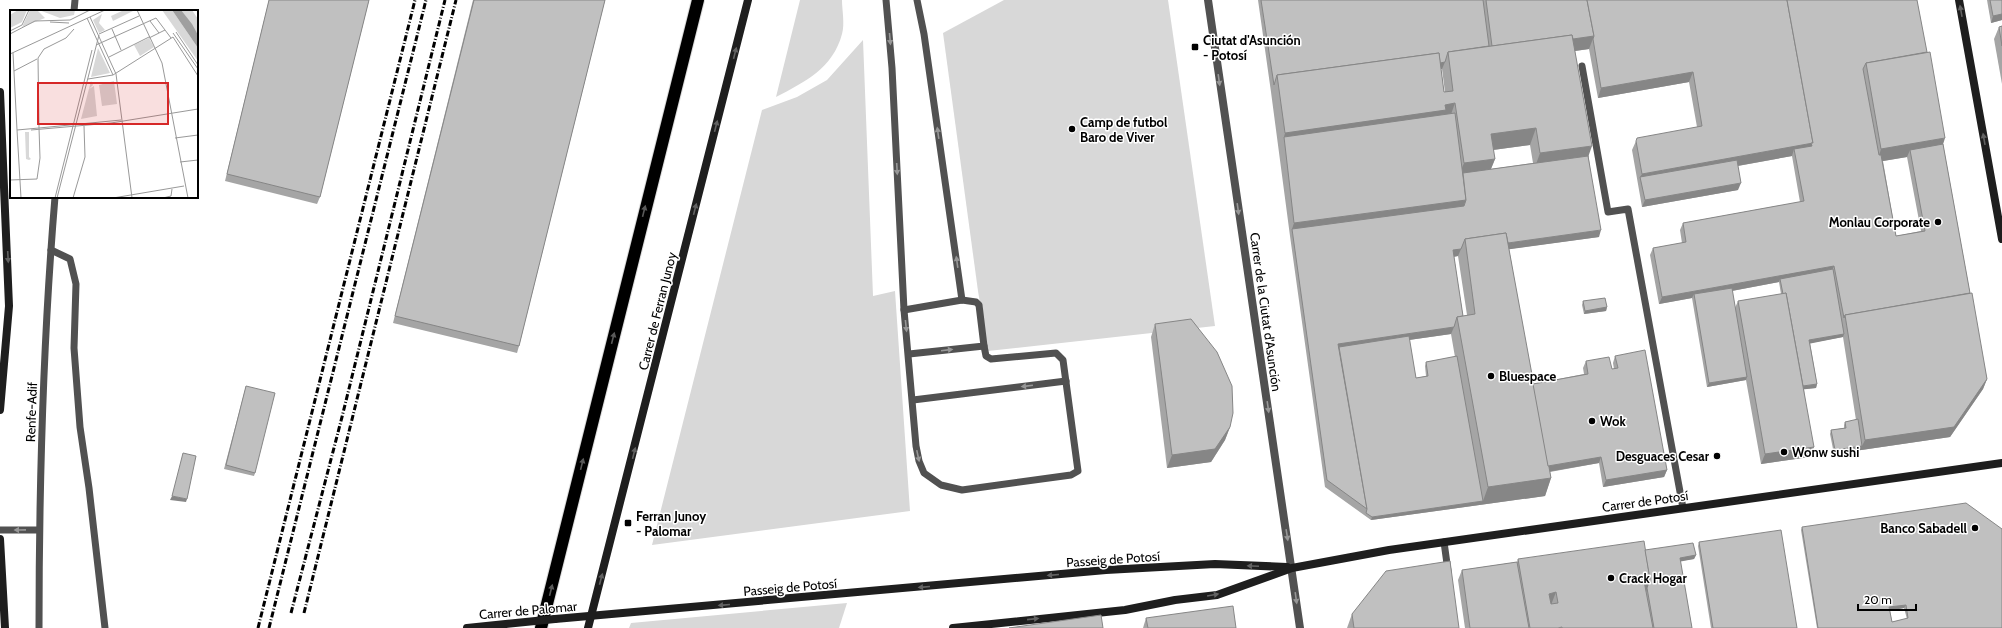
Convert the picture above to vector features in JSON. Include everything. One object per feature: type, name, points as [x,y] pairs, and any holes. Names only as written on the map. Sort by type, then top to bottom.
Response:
[{"type":"highway","points":[[541,628],[698,0]]},
{"type":"street","name":"Carrer de Ferran Junoy","points":[[588,628],[748,0]]},
{"type":"street","name":"Carrer de la Ciutat d'Asunción","points":[[1208,0],[1300,628]]},
{"type":"street","points":[[1959,0],[2002,239]]},
{"type":"street","points":[[0,92],[9,300],[0,410]]},
{"type":"street","name":"Carrer de Potosí","points":[[1292,568],[1444,542],[2002,463]]},
{"type":"street","points":[[0,539],[5,628]]},
{"type":"street","name":"Passeig de Potosí","points":[[592,617],[1106,570],[1215,564],[1292,568]]},
{"type":"street","points":[[953,628],[1125,610],[1175,600],[1217,594],[1292,568]]},
{"type":"street","name":"Carrer de Palomar","points":[[467,628],[555,619],[592,617]]},
{"type":"lane","points":[[74,10],[75,0]]},
{"type":"lane","points":[[886,0],[892,68],[904,310],[916,446],[919,461],[924,473],[941,485],[962,490],[1071,475],[1078,470],[1063,360],[1056,353],[991,359],[986,356],[979,305],[971,300],[962,300],[904,310]]},
{"type":"lane","points":[[917,0],[921,16],[962,300]]},
{"type":"lane","points":[[1582,66],[1608,212],[1628,209],[1682,508]]},
{"type":"lane","name":"Renfe-Adif","points":[[40,628],[40,530],[47,293],[55,198]]},
{"type":"lane","points":[[51,250],[70,259],[76,284],[74,348],[80,427],[89,488],[105,628]]},
{"type":"lane","points":[[909,354],[984,346]]},
{"type":"lane","points":[[913,400],[1066,382]]},
{"type":"lane","points":[[0,530],[40,530]]},
{"type":"lane","points":[[1444,542],[1450,582]]},
{"type":"shaded area","points":[[800,0],[842,0],[843,30],[838,46],[825,65],[797,86],[776,97]]},
{"type":"shaded area","name":"Camp de futbol Baro de Viver","points":[[1004,0],[1168,0],[1215,326],[988,351],[978,291],[943,33]]},
{"type":"shaded area","points":[[863,40],[873,296],[895,291],[910,511],[652,545],[762,110],[797,97],[827,80]]},
{"type":"shaded area","points":[[847,603],[839,628],[629,628],[631,623]]},
{"type":"building","points":[[269,0],[369,0],[320,197],[227,174]]},
{"type":"building","points":[[474,0],[605,0],[519,346],[395,316]]},
{"type":"building","points":[[1261,0],[1483,0],[1489,46],[1448,52],[1445,62],[1440,63],[1439,53],[1277,75],[1274,85]]},
{"type":"building","points":[[1486,0],[1587,0],[1594,36],[1573,39],[1572,35],[1492,46]]},
{"type":"building","points":[[1587,0],[1787,0],[1813,143],[1642,174],[1636,141],[1637,138],[1702,126],[1693,72],[1601,88],[1593,39],[1594,36]]},
{"type":"building","points":[[1787,0],[1917,0],[1927,52],[1866,63],[1863,69],[1896,236],[1925,231],[1910,150],[1943,144],[1970,293],[1845,315],[1844,318],[1834,266],[1662,297],[1653,248],[1686,242],[1683,223],[1804,201],[1794,149],[1812,146],[1811,143],[1813,143]]},
{"type":"building","points":[[1990,0],[2002,0],[2002,14],[1993,16]]},
{"type":"building","points":[[2002,26],[2002,46],[1999,27]]},
{"type":"building","points":[[1572,35],[1592,146],[1540,153],[1536,128],[1491,134],[1495,159],[1464,163],[1455,103],[1445,105],[1446,110],[1285,133],[1277,75],[1439,53],[1444,92],[1453,91],[1448,52]]},
{"type":"building","points":[[1930,52],[1945,138],[1881,149],[1866,63]]},
{"type":"building","points":[[1455,113],[1466,200],[1294,223],[1284,137]]},
{"type":"building","points":[[1588,156],[1601,230],[1508,243],[1506,233],[1465,239],[1461,249],[1453,250],[1463,316],[1457,317],[1454,327],[1338,344],[1367,509],[1327,480],[1292,229],[1464,206],[1466,200],[1463,173]]},
{"type":"building","points":[[1737,160],[1741,183],[1645,200],[1640,177]]},
{"type":"building","name":"Bluespace","points":[[1506,233],[1551,478],[1488,487],[1457,317],[1475,314],[1465,239]]},
{"type":"building","points":[[1833,269],[1844,334],[1809,340],[1817,384],[1803,386],[1786,293],[1783,294],[1780,279]]},
{"type":"building","points":[[1732,288],[1747,377],[1709,383],[1694,294]]},
{"type":"building","points":[[1786,293],[1814,447],[1765,454],[1738,301]]},
{"type":"building","points":[[1972,293],[1987,379],[1954,427],[1865,440],[1845,315]]},
{"type":"building","points":[[1605,298],[1607,307],[1585,311],[1583,301]]},
{"type":"building","points":[[1191,319],[1217,352],[1232,386],[1233,413],[1230,427],[1215,449],[1172,455],[1155,324]]},
{"type":"building","points":[[1409,336],[1416,378],[1428,376],[1426,362],[1457,356],[1483,501],[1372,517],[1366,513],[1367,509],[1339,347]]},
{"type":"building","name":"Wok","points":[[1645,350],[1667,470],[1606,480],[1601,457],[1548,466],[1533,384],[1588,374],[1586,361],[1609,357],[1612,369],[1618,368],[1615,356]]},
{"type":"building","points":[[246,386],[275,393],[255,473],[226,465]]},
{"type":"building","points":[[1858,419],[1862,446],[1835,450],[1831,430],[1846,428],[1845,422]]},
{"type":"building","points":[[183,453],[196,456],[187,499],[172,496]]},
{"type":"building","points":[[1966,503],[2002,529],[2002,628],[1818,628],[1802,527]],"holes":[[[1906,605],[1908,618],[1892,622],[1889,607]]]},
{"type":"building","points":[[1781,530],[1797,628],[1713,628],[1699,542]]},
{"type":"building","points":[[1644,541],[1650,579],[1644,581],[1653,628],[1530,628],[1518,559]],"holes":[[[1556,592],[1558,603],[1551,604],[1549,594]]]},
{"type":"building","points":[[1693,543],[1696,555],[1680,558],[1692,628],[1654,628],[1647,588],[1650,579],[1645,550]]},
{"type":"building","points":[[1450,561],[1459,628],[1354,628],[1352,614],[1386,571]]},
{"type":"building","points":[[1517,562],[1529,628],[1470,628],[1462,570]]},
{"type":"building","points":[[1233,606],[1236,628],[1148,628],[1146,618]]},
{"type":"building","points":[[1101,615],[1103,628],[1009,628]]},
{"type":"railway","points":[[258,628],[415,0]]},
{"type":"railway","points":[[269,628],[426,0]]},
{"type":"railway","points":[[291,613],[342,417],[445,0]]},
{"type":"railway","points":[[304,613],[456,0]]},
{"type":"place","name":"Ciutat d'Asunción - Potosí","points":[[1195,47]]},
{"type":"place","name":"Camp de futbol Baro de Viver","points":[[1072,129]]},
{"type":"place","name":"Monlau Corporate","points":[[1938,222]]},
{"type":"place","name":"Bluespace","points":[[1491,376]]},
{"type":"place","name":"Wok","points":[[1592,421]]},
{"type":"place","name":"Wonw sushi","points":[[1784,452]]},
{"type":"place","name":"Desguaces Cesar","points":[[1717,456]]},
{"type":"place","name":"Ferran Junoy - Palomar","points":[[628,523]]},
{"type":"place","name":"Banco Sabadell","points":[[1975,528]]},
{"type":"place","name":"Crack Hogar","points":[[1611,578]]}]
